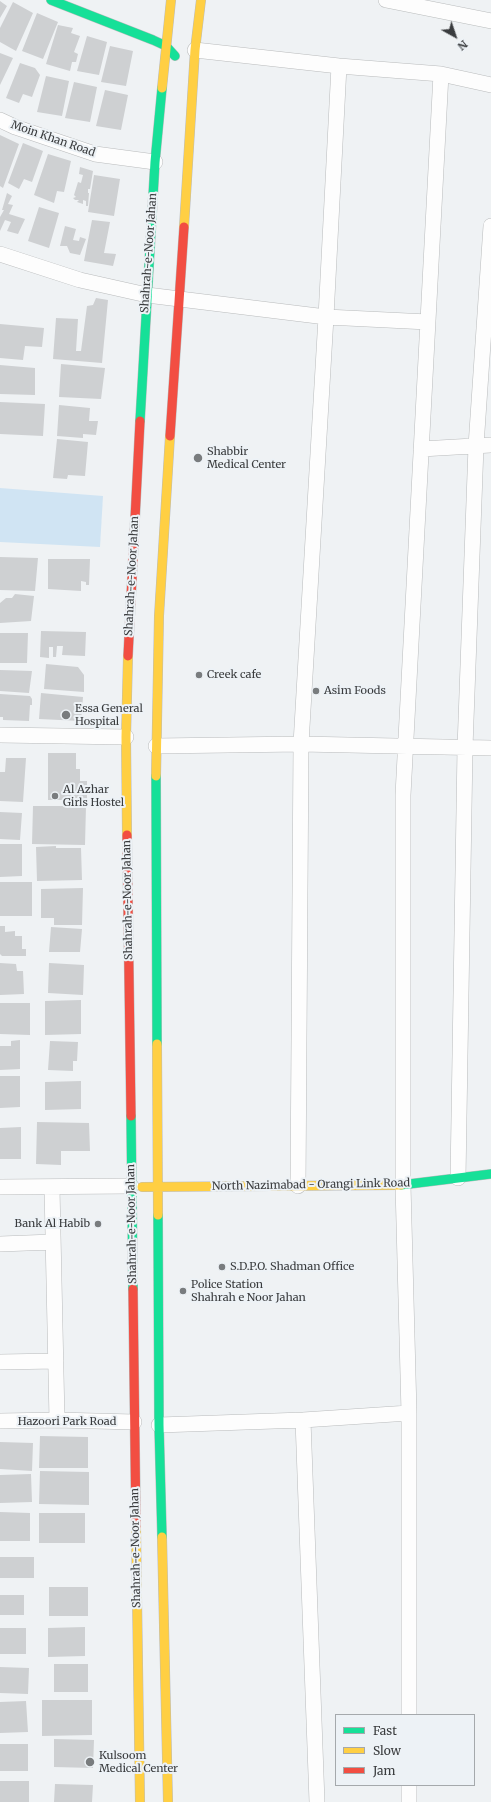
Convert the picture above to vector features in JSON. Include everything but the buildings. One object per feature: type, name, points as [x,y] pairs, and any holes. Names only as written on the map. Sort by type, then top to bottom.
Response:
[{"type":"main road","points":[[51,0],[166,46],[193,83]]},
{"type":"main road","name":"Shahrah-e-Noor Jahan","points":[[140,1802],[140,1625],[134,1422],[126,736],[147,295],[155,162],[171,0]]},
{"type":"main road","points":[[168,1802],[161,1625],[157,1187],[155,616],[195,50],[201,0]]},
{"type":"main road","name":"North Nazimabad - Orangi Link Road","points":[[131,1186],[403,1185],[491,1174]]},
{"type":"street","points":[[386,0],[491,21]]},
{"type":"street","points":[[195,50],[339,66],[441,74],[491,85]]},
{"type":"street","points":[[298,1186],[301,744],[339,66]]},
{"type":"street","points":[[409,1714],[409,1413],[403,1185],[403,795],[441,74]]},
{"type":"street","name":"Moin Khan Road","points":[[0,120],[15,127],[95,154],[155,162]]},
{"type":"street","points":[[458,1178],[465,748],[484,446],[491,226]]},
{"type":"street","points":[[0,254],[80,280],[147,295],[326,317],[428,322]]},
{"type":"street","points":[[421,449],[484,446]]},
{"type":"street","points":[[0,735],[126,736]]},
{"type":"street","points":[[156,746],[301,744],[405,748],[491,748]]},
{"type":"street","points":[[0,1187],[52,1188],[131,1186]]},
{"type":"street","points":[[52,1188],[57,1420]]},
{"type":"street","points":[[0,1244],[53,1242]]},
{"type":"street","points":[[0,1362],[56,1362]]},
{"type":"street","points":[[159,1425],[303,1420],[409,1413]]},
{"type":"street","name":"Hazoori Park Road","points":[[0,1421],[57,1420],[134,1422]]},
{"type":"street","points":[[303,1420],[318,1802]]},
{"type":"street","points":[[409,1786],[409,1802]]},
{"type":"shaded area","points":[[0,488],[103,496],[100,547],[0,542]]},
{"type":"traffic: fast","points":[[51,0],[153,40],[166,46],[175,56]]},
{"type":"traffic: fast","points":[[140,421],[155,162],[162,88]]},
{"type":"traffic: fast","points":[[156,776],[157,1044]]},
{"type":"traffic: fast","points":[[131,1116],[133,1289]]},
{"type":"traffic: fast","points":[[401,1185],[491,1174]]},
{"type":"traffic: fast","points":[[158,1215],[159,1425],[162,1537]]},
{"type":"traffic: slow","points":[[162,88],[171,0]]},
{"type":"traffic: slow","points":[[184,227],[195,50],[201,0]]},
{"type":"traffic: slow","points":[[156,776],[159,616],[170,436]]},
{"type":"traffic: slow","points":[[127,835],[126,737],[128,656]]},
{"type":"traffic: slow","points":[[157,1044],[158,1215]]},
{"type":"traffic: slow","points":[[142,1187],[401,1185]]},
{"type":"traffic: slow","points":[[136,1528],[140,1802]]},
{"type":"traffic: slow","points":[[162,1537],[168,1802]]},
{"type":"traffic: jam","points":[[170,436],[184,227]]},
{"type":"traffic: jam","points":[[128,656],[140,421]]},
{"type":"traffic: jam","points":[[127,835],[131,1116]]},
{"type":"traffic: jam","points":[[133,1289],[136,1528]]},
{"type":"place","name":"Shabbir Medical Center","points":[[198,458]]},
{"type":"place","name":"Creek cafe","points":[[199,675]]},
{"type":"place","name":"Asim Foods","points":[[316,691]]},
{"type":"place","name":"Essa General Hospital","points":[[66,715]]},
{"type":"place","name":"Al Azhar Girls Hostel","points":[[55,796]]},
{"type":"place","name":"Bank Al Habib","points":[[98,1224]]},
{"type":"place","name":"S.D.P.O. Shadman Office","points":[[222,1267]]},
{"type":"place","name":"Police Station Shahrah e Noor Jahan","points":[[183,1291]]},
{"type":"place","name":"Kulsoom Medical Center","points":[[90,1762]]}]
